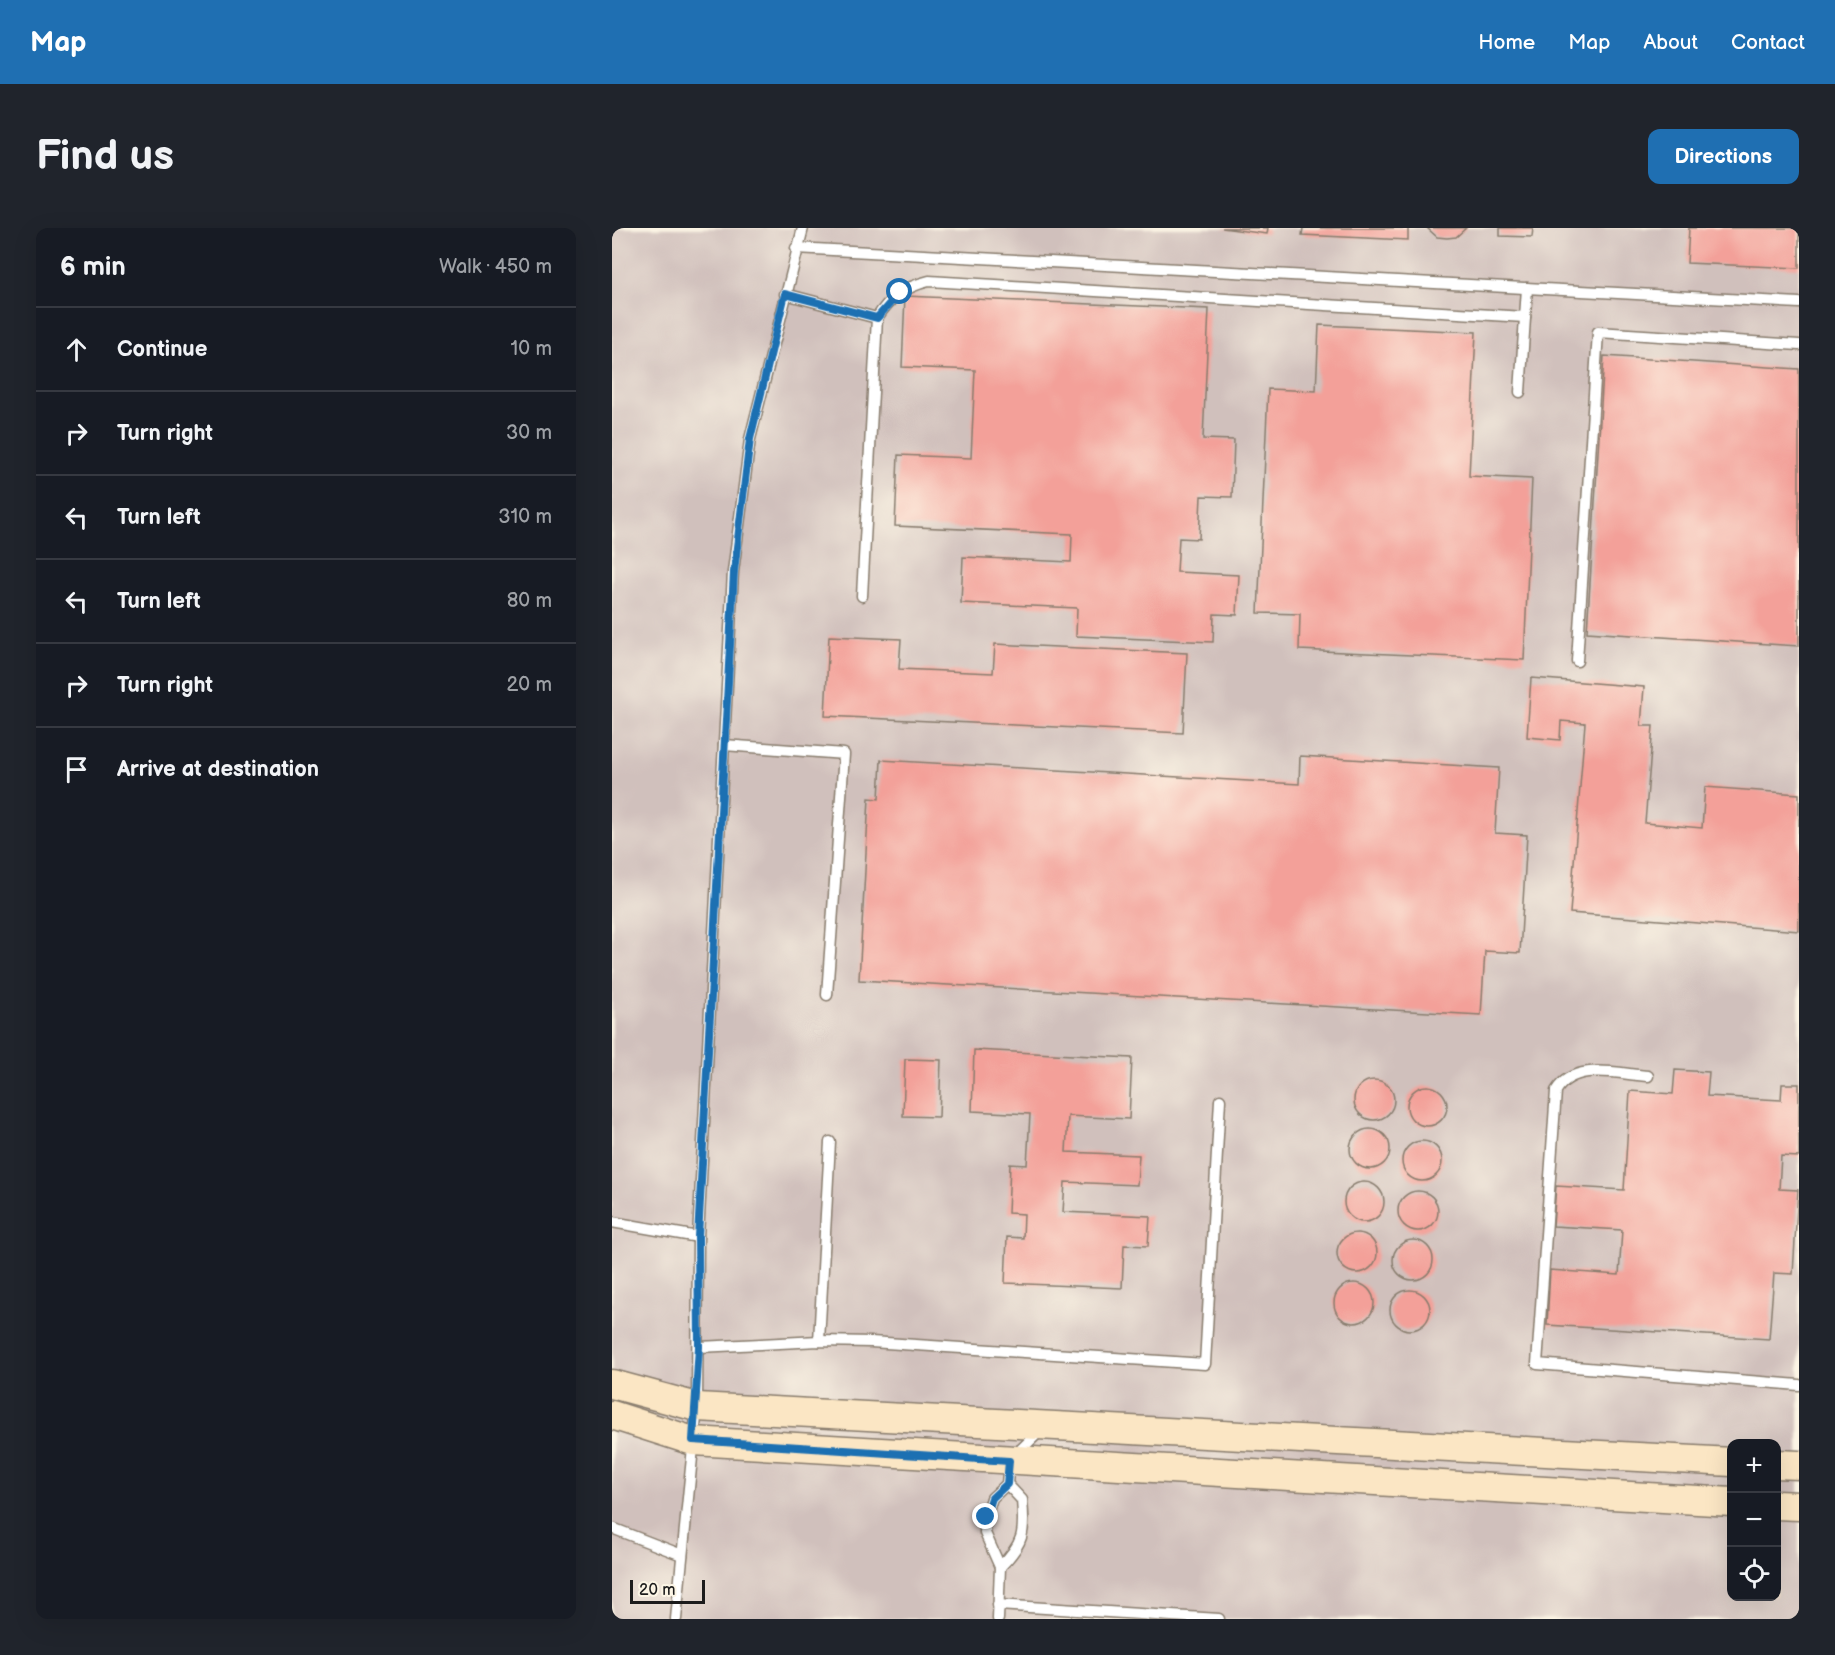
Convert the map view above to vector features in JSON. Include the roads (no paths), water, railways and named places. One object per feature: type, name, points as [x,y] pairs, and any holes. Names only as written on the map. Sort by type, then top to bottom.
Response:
[{"type":"street","points":[[612,1384],[697,1407],[1727,1462]]},
{"type":"street","points":[[612,1415],[693,1440],[1008,1472],[1727,1502]]},
{"type":"street","points":[[1781,1464],[1799,1465]]},
{"type":"street","points":[[1781,1505],[1799,1506]]},
{"type":"lane","points":[[676,1619],[697,1407],[698,1237],[734,572],[750,439],[796,248],[803,228]]},
{"type":"lane","points":[[796,248],[1799,303]]},
{"type":"lane","points":[[862,596],[877,318],[900,292],[929,281],[1525,318]]},
{"type":"lane","points":[[1521,392],[1527,288]]},
{"type":"lane","points":[[785,294],[877,318]]},
{"type":"lane","points":[[1577,661],[1598,332],[1799,345]]},
{"type":"lane","points":[[724,745],[844,754],[827,995]]},
{"type":"lane","points":[[1648,1076],[1582,1072],[1566,1078],[1556,1091],[1538,1364],[1799,1385]]},
{"type":"lane","points":[[699,1347],[819,1341],[1204,1364],[1220,1100]]},
{"type":"lane","points":[[819,1341],[830,1142]]},
{"type":"lane","points":[[612,1222],[698,1237]]},
{"type":"lane","points":[[998,1619],[1000,1567],[985,1533],[986,1517],[992,1498],[1008,1472],[1045,1425]]},
{"type":"lane","points":[[1000,1567],[1017,1549],[1023,1536],[1022,1500],[1008,1472]]},
{"type":"lane","points":[[612,1528],[682,1555]]},
{"type":"lane","points":[[998,1605],[1219,1619]]}]
